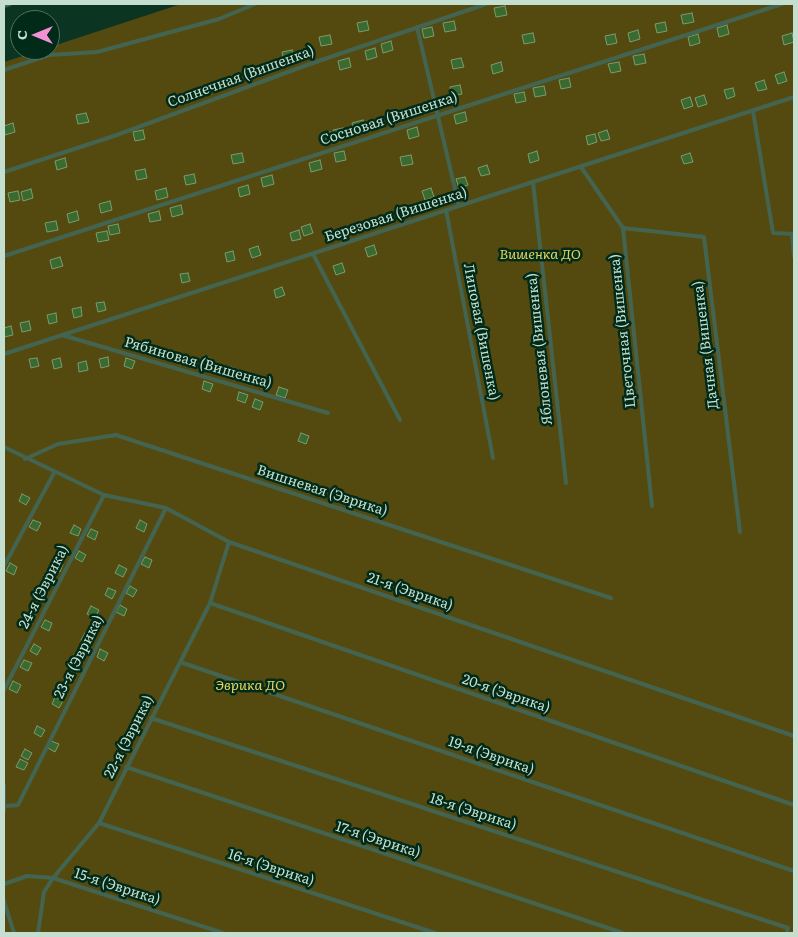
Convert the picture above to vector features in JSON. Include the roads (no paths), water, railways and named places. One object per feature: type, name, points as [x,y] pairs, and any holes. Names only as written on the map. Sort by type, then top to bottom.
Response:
[{"type":"lane","points":[[4,6],[10,4]]},
{"type":"lane","points":[[4,70],[49,55],[97,52],[218,19],[255,4]]},
{"type":"lane","name":"Солнечная (Вишенка)","points":[[4,172],[114,136],[486,4]]},
{"type":"lane","name":"Сосновая (Вишенка)","points":[[4,256],[782,4]]},
{"type":"lane","points":[[417,27],[458,206]]},
{"type":"lane","name":"Березовая (Вишенка)","points":[[4,354],[794,97]]},
{"type":"lane","points":[[753,110],[773,232],[793,234],[794,256]]},
{"type":"lane","name":"Цветочная (Вишенка)","points":[[581,167],[623,228],[652,506]]},
{"type":"lane","name":"Яблоневая (Вишенка)","points":[[532,182],[566,483]]},
{"type":"lane","name":"Липовая (Вишенка)","points":[[446,210],[493,458]]},
{"type":"lane","name":"Дачная (Вишенка)","points":[[623,228],[704,237],[740,532]]},
{"type":"lane","points":[[313,254],[400,420]]},
{"type":"lane","name":"Рябиновая (Вишенка)","points":[[62,335],[328,413]]},
{"type":"lane","name":"Вишневая (Эврика)","points":[[25,459],[58,444],[116,435],[611,598]]},
{"type":"lane","name":"21-я (Эврика)","points":[[4,448],[54,473],[104,494],[166,508],[229,542],[794,736]]},
{"type":"lane","points":[[4,566],[54,473]]},
{"type":"lane","name":"24-я (Эврика)","points":[[4,690],[104,494]]},
{"type":"lane","name":"23-я (Эврика)","points":[[4,809],[18,805],[166,508]]},
{"type":"lane","name":"22-я (Эврика)","points":[[38,933],[40,906],[44,892],[53,878],[99,824],[210,603],[229,542]]},
{"type":"lane","name":"20-я (Эврика)","points":[[210,603],[794,805]]},
{"type":"lane","name":"19-я (Эврика)","points":[[180,662],[794,871]]},
{"type":"lane","name":"18-я (Эврика)","points":[[151,718],[788,928],[787,933]]},
{"type":"lane","name":"17-я (Эврика)","points":[[126,768],[623,933]]},
{"type":"lane","points":[[4,785],[4,809]]},
{"type":"lane","name":"16-я (Эврика)","points":[[99,824],[435,933]]},
{"type":"lane","name":"15-я (Эврика)","points":[[4,884],[27,876],[53,878],[223,933]]},
{"type":"lane","points":[[4,901],[14,933]]},
{"type":"park label","name":"Вишенка ДО","points":[[540,255]]},
{"type":"park label","name":"Эврика ДО","points":[[250,686]]}]
